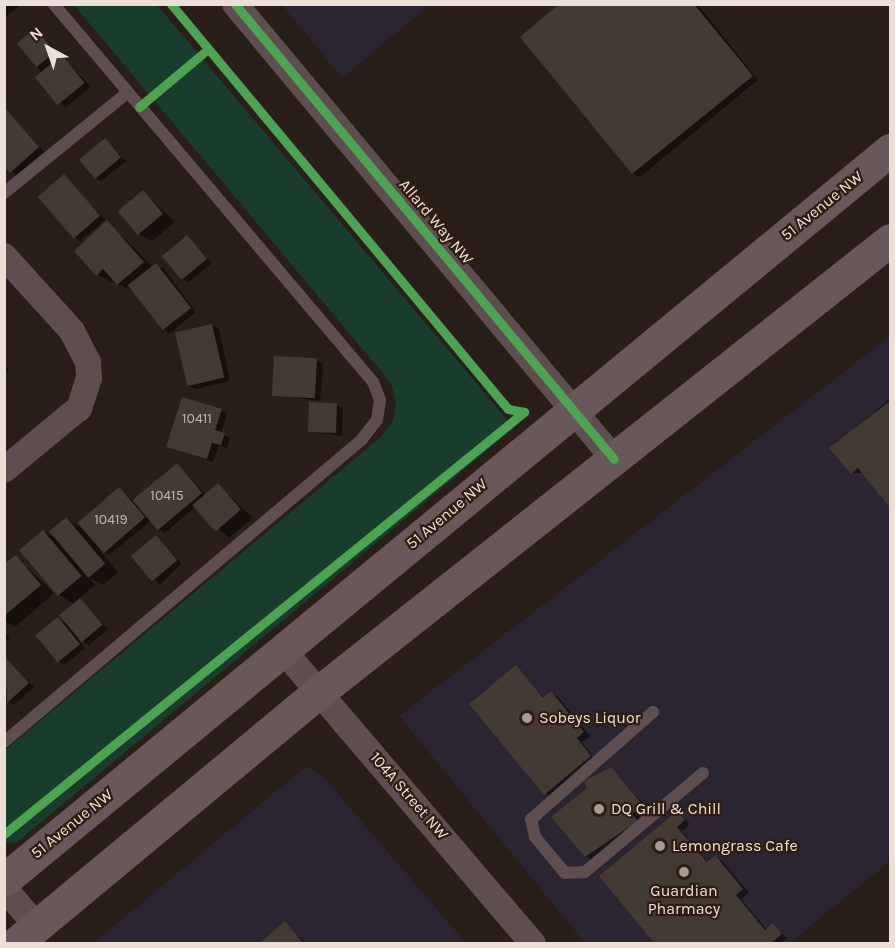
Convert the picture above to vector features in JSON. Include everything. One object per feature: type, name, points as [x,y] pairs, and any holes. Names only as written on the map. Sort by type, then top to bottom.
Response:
[{"type":"main road","name":"51 Avenue NW","points":[[4,880],[891,150]]},
{"type":"main road","points":[[26,935],[319,692],[891,240]]},
{"type":"street","name":"Allard Way NW","points":[[235,4],[614,459]]},
{"type":"street","points":[[4,256],[72,331],[88,362],[89,378],[79,408],[4,470]]},
{"type":"street","name":"104A Street NW","points":[[283,650],[532,944]]},
{"type":"street","points":[[4,888],[26,935]]},
{"type":"lane","points":[[4,742],[362,439],[377,420],[380,400],[373,382],[54,4]]},
{"type":"lane","points":[[4,193],[127,93]]},
{"type":"lane","points":[[652,712],[531,819],[535,837],[565,873],[585,872],[704,773]]},
{"type":"shaded area","points":[[282,5],[430,5],[342,78]]},
{"type":"shaded area","points":[[890,336],[890,861],[790,943],[585,943],[399,716]]},
{"type":"shaded area","points":[[305,767],[322,775],[466,943],[92,944]]},
{"type":"green space","points":[[74,5],[157,5],[514,428],[16,843],[5,842],[5,750],[380,438],[393,421],[396,402],[391,383]]},
{"type":"building","points":[[559,4],[694,4],[753,76],[632,174],[520,37]]},
{"type":"building","points":[[35,28],[55,52],[37,67],[17,43]]},
{"type":"building","points":[[62,55],[85,83],[57,105],[35,77]]},
{"type":"building","points":[[4,107],[39,147],[10,173],[4,167]]},
{"type":"building","points":[[105,138],[121,157],[95,179],[79,160]]},
{"type":"building","points":[[64,174],[100,216],[74,238],[38,197]]},
{"type":"building","points":[[143,190],[163,214],[138,235],[118,211]]},
{"type":"building","points":[[107,220],[144,262],[117,285],[103,269],[96,276],[74,251]]},
{"type":"building","points":[[187,235],[207,259],[182,280],[162,256]]},
{"type":"building","points":[[156,263],[191,308],[163,330],[128,285]]},
{"type":"building","points":[[212,324],[224,378],[187,386],[175,333]]},
{"type":"building","points":[[274,356],[317,358],[315,398],[272,396]]},
{"type":"building","points":[[182,397],[222,409],[215,430],[225,433],[221,445],[212,443],[207,459],[166,447]]},
{"type":"building","points":[[890,401],[890,508],[858,468],[851,474],[829,448]]},
{"type":"building","points":[[309,402],[337,403],[336,433],[308,432]]},
{"type":"building","points":[[177,463],[202,493],[158,530],[133,500]]},
{"type":"building","points":[[218,483],[241,509],[215,532],[192,505]]},
{"type":"building","points":[[119,487],[145,517],[104,553],[77,523]]},
{"type":"building","points":[[66,517],[105,564],[88,578],[49,531]]},
{"type":"building","points":[[43,530],[82,576],[58,596],[19,550]]},
{"type":"building","points":[[156,535],[177,560],[152,581],[131,556]]},
{"type":"building","points":[[16,555],[41,585],[4,616],[4,564]]},
{"type":"building","points":[[80,598],[102,625],[82,642],[59,615]]},
{"type":"building","points":[[58,617],[80,644],[57,662],[35,635]]},
{"type":"building","points":[[7,659],[29,683],[7,703],[5,661]]},
{"type":"building","name":"Sobeys Liquor","points":[[516,665],[543,698],[551,691],[584,732],[577,738],[591,756],[544,795],[469,704]]},
{"type":"building","name":"DQ Grill & Chill","points":[[611,767],[643,805],[632,814],[638,821],[585,857],[551,817],[587,788],[584,781]]},
{"type":"building","points":[[677,811],[685,820],[677,827],[707,862],[715,855],[743,889],[736,895],[765,930],[773,923],[782,934],[770,944],[655,944],[599,876]]},
{"type":"building","points":[[285,921],[304,944],[259,944]]},
{"type":"cycle path","points":[[4,834],[524,412],[508,409],[171,4]]},
{"type":"cycle path","points":[[235,4],[614,459]]},
{"type":"cycle path","points":[[139,107],[208,49]]},
{"type":"place","name":"Sobeys Liquor","points":[[527,718]]},
{"type":"place","name":"DQ Grill & Chill","points":[[599,809]]},
{"type":"place","name":"Lemongrass Cafe","points":[[660,846]]},
{"type":"place","name":"Guardian Pharmacy","points":[[684,872]]}]
